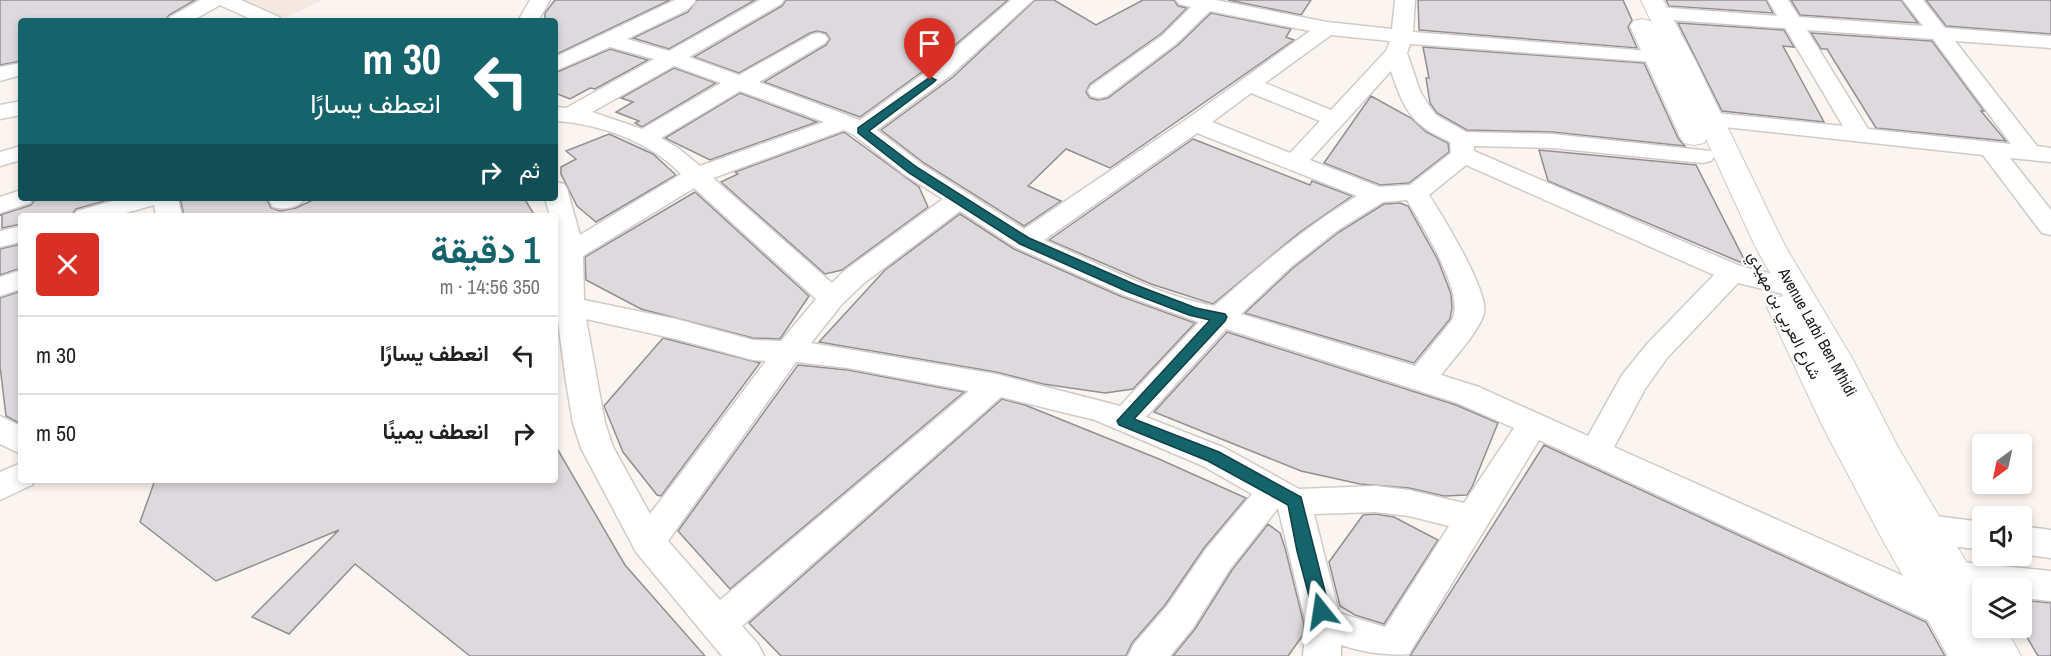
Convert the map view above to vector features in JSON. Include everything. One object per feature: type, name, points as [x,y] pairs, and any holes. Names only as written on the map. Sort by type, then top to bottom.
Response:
[{"type":"main road","name":"شارع العربي بن مهيدي","points":[[1647,4],[1655,56],[1698,118],[1703,156],[1739,228],[1784,286],[1910,527],[1946,612],[1971,656]]},
{"type":"main road","name":"Avenue Larbi Ben M'hidi","points":[[1647,4],[1698,118],[1770,246],[1784,286]]},
{"type":"main road","points":[[1910,527],[1952,576],[1972,610]]},
{"type":"main road","points":[[1989,638],[1999,656]]},
{"type":"street","points":[[182,18],[214,0]]},
{"type":"street","points":[[225,0],[265,18]]},
{"type":"street","points":[[530,18],[540,0]]},
{"type":"street","points":[[558,64],[680,6],[685,0]]},
{"type":"street","points":[[563,115],[672,58],[774,0]]},
{"type":"street","points":[[566,281],[696,176],[854,126],[943,70],[1023,0]]},
{"type":"street","points":[[1405,0],[1399,45],[1409,91],[1428,120],[1462,147],[1732,273],[1784,286]]},
{"type":"street","points":[[1778,0],[1860,135]]},
{"type":"street","points":[[1913,0],[2041,154]]},
{"type":"street","points":[[1099,91],[1132,64],[1170,39],[1196,2],[1399,45],[1655,56]]},
{"type":"street","points":[[1647,4],[1792,23],[2041,41],[2051,63]]},
{"type":"street","points":[[1024,241],[1195,124],[1327,28]]},
{"type":"street","points":[[644,138],[818,39]]},
{"type":"street","points":[[608,40],[672,58],[741,82],[854,126],[958,200],[1024,241],[1131,288],[1194,312],[1220,317],[1468,395],[1946,612],[1972,622]]},
{"type":"street","points":[[1295,162],[1399,45]]},
{"type":"street","points":[[0,74],[18,70]]},
{"type":"street","points":[[1250,84],[1334,119]]},
{"type":"street","points":[[0,112],[18,109]]},
{"type":"street","points":[[563,115],[621,129],[644,138],[677,157],[832,298]]},
{"type":"street","points":[[1698,118],[2041,154]]},
{"type":"street","points":[[1195,124],[1377,195],[1415,192],[1425,187],[1462,147],[1499,138],[1549,140],[1703,156]]},
{"type":"street","points":[[1991,149],[2051,226]]},
{"type":"street","points":[[0,159],[18,154]]},
{"type":"street","points":[[1415,192],[1449,250],[1471,306],[1467,318],[1422,379]]},
{"type":"street","points":[[1124,421],[1220,317],[1283,260],[1329,224],[1377,195]]},
{"type":"street","points":[[0,205],[18,199]]},
{"type":"street","points":[[558,200],[565,224],[566,281],[584,399],[595,440],[606,467],[648,542],[745,656]]},
{"type":"street","points":[[648,542],[788,352],[832,298],[854,277],[958,200]]},
{"type":"street","points":[[97,213],[140,201]]},
{"type":"street","points":[[0,239],[18,235]]},
{"type":"street","points":[[1594,452],[1633,383],[1657,351],[1732,273]]},
{"type":"street","points":[[0,287],[18,280]]},
{"type":"street","points":[[566,281],[676,329],[753,350],[848,358],[996,385],[1102,411],[1214,457],[1284,496],[1375,499],[1409,503],[1472,518]]},
{"type":"street","points":[[718,624],[996,385]]},
{"type":"street","points":[[1284,496],[1305,551],[1323,640],[1396,642],[1533,424]]},
{"type":"street","points":[[0,428],[18,440]]},
{"type":"street","points":[[0,487],[18,478]]},
{"type":"street","points":[[1147,656],[1180,617],[1218,559],[1284,496]]},
{"type":"street","points":[[1910,527],[1972,535]]},
{"type":"street","points":[[2032,541],[2051,544]]},
{"type":"street","points":[[1952,576],[2051,586]]},
{"type":"shaded area","points":[[232,0],[323,0],[284,18],[271,18]]},
{"type":"building","points":[[0,0],[195,0],[167,18],[18,18],[18,62],[0,65]]},
{"type":"building","points":[[555,0],[670,0],[558,54],[558,18],[545,18],[545,13]]},
{"type":"building","points":[[697,0],[755,0],[669,49],[633,38],[688,12]]},
{"type":"building","points":[[786,0],[1008,0],[934,63],[860,117],[764,82],[826,45],[830,39],[826,33],[817,31],[810,33],[739,73],[694,57],[782,6]]},
{"type":"building","points":[[1035,0],[1054,0],[1096,25],[1143,0],[1174,0],[1178,6],[1187,8],[1162,33],[1090,84],[1086,92],[1090,98],[1098,100],[1108,98],[1178,45],[1211,13],[1291,29],[1286,37],[1294,40],[1110,168],[1066,149],[1028,186],[1061,201],[1024,226],[924,163],[881,130],[953,77]]},
{"type":"building","points":[[1228,0],[1311,0],[1301,15]]},
{"type":"building","points":[[1418,0],[1623,0],[1632,20],[1628,27],[1637,48],[1419,30]]},
{"type":"building","points":[[1666,0],[1766,0],[1773,13],[1669,6]]},
{"type":"building","points":[[1791,0],[1901,0],[1918,23],[1800,15]]},
{"type":"building","points":[[1926,0],[2051,0],[2051,34],[1946,26]]},
{"type":"building","points":[[1678,23],[1784,30],[1794,47],[1783,46],[1824,122],[1722,111]]},
{"type":"building","points":[[1811,33],[1932,41],[1984,111],[1981,111],[2006,141],[1876,128],[1827,49],[1821,49]]},
{"type":"building","points":[[1423,47],[1644,63],[1678,138],[1685,146],[1552,132],[1467,130],[1437,113],[1430,103],[1426,78],[1429,78]]},
{"type":"building","points":[[610,49],[648,60],[595,89],[590,88],[570,99],[558,94],[558,72]]},
{"type":"building","points":[[674,68],[716,83],[642,127],[635,123],[639,121],[616,112],[633,102],[621,98]]},
{"type":"building","points":[[740,93],[817,122],[710,160],[665,138]]},
{"type":"building","points":[[1371,96],[1411,118],[1426,132],[1448,143],[1449,152],[1409,183],[1380,185],[1324,163]]},
{"type":"building","points":[[844,132],[919,187],[928,207],[842,270],[825,274],[721,182],[738,174],[735,172]]},
{"type":"building","points":[[609,134],[653,154],[676,175],[596,222],[577,206],[561,174],[561,167],[576,159],[566,151]]},
{"type":"building","points":[[1193,139],[1310,185],[1312,181],[1352,196],[1300,232],[1213,304],[1151,284],[1049,240]]},
{"type":"building","points":[[1539,150],[1696,165],[1747,265],[1548,181]]},
{"type":"building","points":[[695,192],[809,296],[780,339],[753,338],[641,309],[586,280],[585,257]]},
{"type":"building","points":[[34,201],[104,201],[76,209],[73,213],[18,213],[18,225],[2,228],[2,216],[0,215],[31,205]]},
{"type":"building","points":[[181,201],[268,201],[271,208],[280,211],[296,208],[311,201],[526,201],[533,213],[183,213]]},
{"type":"building","points":[[1400,203],[1408,206],[1438,260],[1451,294],[1450,319],[1414,363],[1245,313],[1293,268],[1339,232],[1384,204]]},
{"type":"building","points":[[960,214],[1014,249],[1120,296],[1195,323],[1133,389],[1105,393],[1043,384],[996,372],[819,342],[885,270]]},
{"type":"building","points":[[18,245],[18,269],[0,275],[0,249]]},
{"type":"building","points":[[18,292],[18,422],[6,416],[0,366],[0,298]]},
{"type":"building","points":[[1227,332],[1456,405],[1498,423],[1467,495],[1444,496],[1409,488],[1360,484],[1301,471],[1154,412]]},
{"type":"building","points":[[663,338],[760,363],[661,496],[657,495],[623,452],[604,406]]},
{"type":"building","points":[[798,365],[848,370],[964,392],[730,589],[678,531]]},
{"type":"building","points":[[1002,399],[1025,405],[1159,459],[1246,498],[1204,548],[1165,605],[1132,643],[1126,656],[781,656],[749,623]]},
{"type":"building","points":[[1544,445],[1926,622],[1945,656],[1410,656]]},
{"type":"building","points":[[558,450],[625,565],[705,656],[470,656],[355,564],[289,634],[252,617],[339,530],[216,581],[140,522],[154,483],[558,483]]},
{"type":"building","points":[[1363,515],[1394,517],[1438,540],[1384,624],[1355,615],[1340,606],[1329,562]]},
{"type":"building","points":[[1268,524],[1280,533],[1304,624],[1303,635],[1288,656],[1173,656],[1195,629],[1232,570]]},
{"type":"building","points":[[2032,601],[2051,603],[2051,656],[2038,656],[2027,638],[2032,638]]},
{"type":"route","points":[[930,80],[862,130],[914,170],[1024,241],[1131,288],[1194,312],[1220,317],[1124,421],[1214,457],[1295,502],[1321,611]]}]
